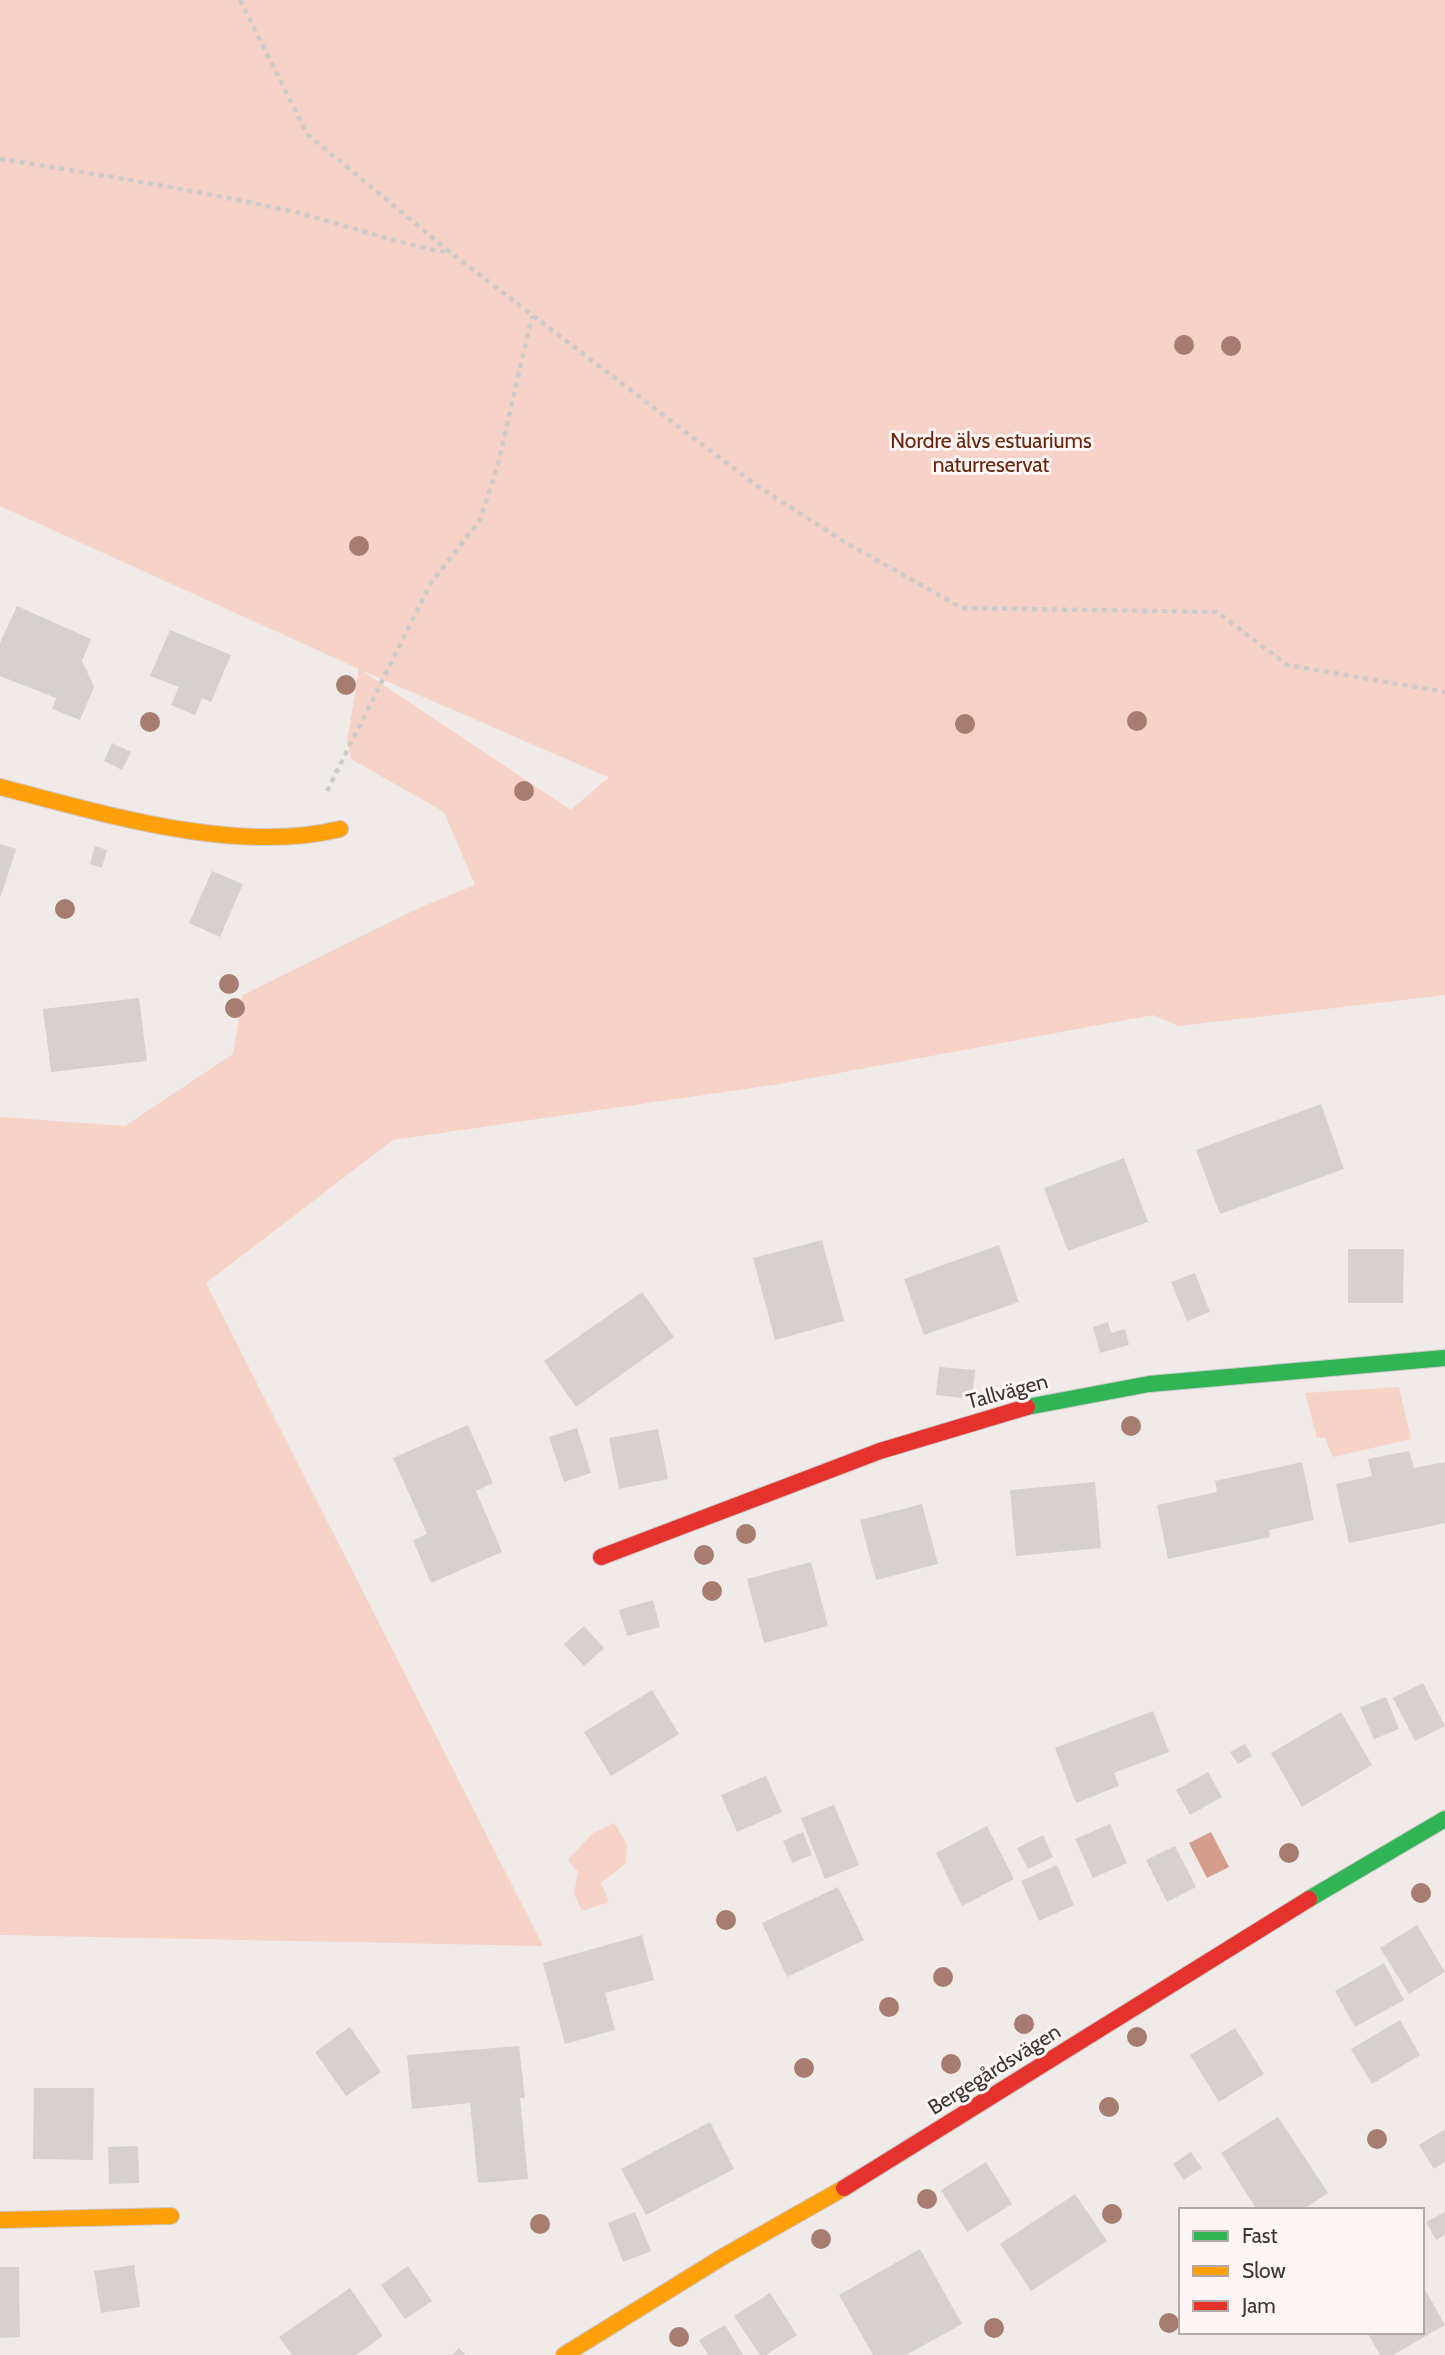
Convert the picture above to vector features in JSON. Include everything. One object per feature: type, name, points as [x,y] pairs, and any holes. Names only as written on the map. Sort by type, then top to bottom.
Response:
[{"type":"street","points":[[0,787],[145,825],[241,835],[309,837],[340,828]]},
{"type":"street","name":"Tallvägen","points":[[601,1557],[923,1436],[1051,1401],[1154,1383],[1262,1371],[1445,1359]]},
{"type":"street","name":"Bergegårdsvägen","points":[[564,2355],[712,2263],[797,2217],[1353,1871],[1445,1819]]},
{"type":"street","points":[[0,2220],[172,2216]]},
{"type":"path","points":[[240,0],[307,134],[451,253],[756,485],[844,541],[962,608],[1217,612],[1287,665],[1445,692]]},
{"type":"path","points":[[0,159],[124,178],[290,211],[376,233],[408,246],[451,253]]},
{"type":"path","points":[[309,837],[335,770],[431,583],[480,520],[498,464],[532,315]]},
{"type":"green space","name":"Nordre älvs estuariums naturreservat","points":[[0,0],[1445,0],[1445,995],[1179,1026],[1153,1015],[779,1084],[393,1140],[206,1283],[543,1946],[0,1935],[0,1117],[125,1126],[233,1054],[243,995],[421,907],[475,885],[444,812],[351,759],[347,742],[359,669],[0,506]],"holes":[[[361,670],[608,777],[571,810]]]},
{"type":"green space","points":[[1399,1387],[1411,1439],[1333,1457],[1325,1438],[1317,1438],[1305,1393]]},
{"type":"green space","points":[[614,1823],[627,1844],[626,1863],[601,1883],[609,1902],[582,1911],[574,1894],[578,1872],[568,1860],[592,1834]]},
{"type":"shaded area","points":[[1211,1832],[1229,1867],[1207,1878],[1189,1843]]},
{"type":"building","points":[[17,606],[91,639],[82,661],[94,687],[80,720],[52,709],[56,698],[0,676],[0,643]]},
{"type":"building","points":[[170,630],[231,655],[211,702],[202,698],[195,715],[171,705],[179,687],[150,676]]},
{"type":"building","points":[[112,743],[131,752],[122,770],[104,761]]},
{"type":"building","points":[[0,844],[16,849],[1,896],[0,896]]},
{"type":"building","points":[[95,846],[107,850],[102,868],[90,864]]},
{"type":"building","points":[[212,871],[243,884],[220,937],[189,923]]},
{"type":"building","points":[[139,998],[147,1061],[51,1072],[43,1009]]},
{"type":"building","points":[[1321,1104],[1344,1169],[1220,1214],[1196,1150]]},
{"type":"building","points":[[1124,1158],[1148,1222],[1068,1251],[1044,1188]]},
{"type":"building","points":[[822,1240],[844,1321],[775,1340],[753,1258]]},
{"type":"building","points":[[999,1245],[1019,1302],[924,1335],[904,1279]]},
{"type":"building","points":[[1348,1249],[1404,1249],[1403,1303],[1348,1303]]},
{"type":"building","points":[[1195,1273],[1210,1312],[1187,1321],[1171,1282]]},
{"type":"building","points":[[642,1292],[674,1337],[576,1407],[544,1361]]},
{"type":"building","points":[[1108,1322],[1111,1333],[1125,1329],[1129,1345],[1100,1353],[1093,1327]]},
{"type":"building","points":[[939,1367],[975,1370],[972,1399],[936,1395]]},
{"type":"building","points":[[468,1425],[493,1483],[476,1491],[502,1552],[431,1583],[413,1540],[427,1534],[393,1458]]},
{"type":"building","points":[[577,1428],[591,1473],[564,1482],[549,1437]]},
{"type":"building","points":[[658,1429],[668,1479],[619,1489],[609,1438]]},
{"type":"building","points":[[1409,1451],[1414,1468],[1445,1462],[1445,1523],[1349,1543],[1336,1484],[1372,1476],[1368,1459]]},
{"type":"building","points":[[1302,1462],[1314,1520],[1269,1530],[1270,1537],[1168,1559],[1157,1505],[1217,1492],[1215,1481]]},
{"type":"building","points":[[1095,1482],[1101,1548],[1016,1556],[1010,1490]]},
{"type":"building","points":[[922,1504],[938,1564],[876,1580],[860,1520]]},
{"type":"building","points":[[811,1562],[828,1626],[764,1643],[747,1579]]},
{"type":"building","points":[[653,1600],[660,1627],[627,1636],[619,1610]]},
{"type":"building","points":[[584,1626],[604,1648],[584,1666],[564,1644]]},
{"type":"building","points":[[1423,1683],[1445,1726],[1415,1741],[1393,1698]]},
{"type":"building","points":[[652,1690],[679,1734],[611,1776],[584,1732]]},
{"type":"building","points":[[1386,1697],[1399,1729],[1374,1739],[1360,1707]]},
{"type":"building","points":[[1153,1711],[1169,1752],[1114,1773],[1119,1786],[1076,1803],[1055,1748]]},
{"type":"building","points":[[1341,1712],[1372,1765],[1302,1807],[1271,1753]]},
{"type":"building","points":[[1245,1744],[1252,1756],[1238,1764],[1230,1752]]},
{"type":"building","points":[[1208,1772],[1222,1797],[1190,1815],[1176,1790]]},
{"type":"building","points":[[766,1776],[782,1812],[737,1832],[721,1795]]},
{"type":"building","points":[[834,1805],[859,1865],[825,1879],[801,1818]]},
{"type":"building","points":[[1110,1824],[1127,1863],[1093,1878],[1075,1839]]},
{"type":"building","points":[[987,1826],[1014,1879],[962,1906],[936,1853]]},
{"type":"building","points":[[803,1832],[812,1855],[792,1863],[783,1841]]},
{"type":"building","points":[[1043,1835],[1053,1857],[1028,1869],[1017,1848]]},
{"type":"building","points":[[1175,1846],[1196,1887],[1167,1902],[1146,1860]]},
{"type":"building","points":[[1057,1865],[1074,1905],[1039,1921],[1021,1881]]},
{"type":"building","points":[[838,1887],[864,1940],[787,1977],[762,1923]]},
{"type":"building","points":[[1417,1925],[1445,1972],[1409,1994],[1380,1948]]},
{"type":"building","points":[[642,1935],[654,1980],[605,1993],[615,2030],[565,2044],[543,1963]]},
{"type":"building","points":[[1384,1963],[1404,2000],[1355,2027],[1335,1991]]},
{"type":"building","points":[[1400,2020],[1420,2055],[1372,2084],[1351,2049]]},
{"type":"building","points":[[350,2027],[381,2072],[346,2096],[315,2052]]},
{"type":"building","points":[[1235,2028],[1264,2074],[1219,2102],[1190,2055]]},
{"type":"building","points":[[519,2046],[525,2098],[520,2098],[528,2179],[478,2183],[470,2103],[412,2109],[407,2055]]},
{"type":"building","points":[[34,2088],[94,2088],[93,2160],[33,2159]]},
{"type":"building","points":[[1278,2117],[1328,2193],[1305,2208],[1256,2208],[1221,2153]]},
{"type":"building","points":[[710,2122],[734,2169],[646,2215],[621,2169]]},
{"type":"building","points":[[1445,2129],[1445,2162],[1434,2169],[1419,2145]]},
{"type":"building","points":[[138,2146],[139,2183],[109,2184],[108,2147]]},
{"type":"building","points":[[1191,2152],[1202,2168],[1184,2180],[1173,2164]]},
{"type":"building","points":[[986,2162],[1012,2204],[967,2232],[941,2190]]},
{"type":"building","points":[[1075,2194],[1107,2241],[1031,2291],[1000,2244]]},
{"type":"building","points":[[635,2212],[651,2251],[623,2262],[608,2223]]},
{"type":"building","points":[[1445,2212],[1445,2235],[1436,2240],[1426,2222]]},
{"type":"building","points":[[920,2249],[962,2324],[906,2355],[873,2355],[839,2295]]},
{"type":"building","points":[[134,2265],[140,2307],[101,2313],[94,2271]]},
{"type":"building","points":[[408,2266],[432,2301],[405,2319],[381,2285]]},
{"type":"building","points":[[0,2267],[19,2267],[20,2337],[0,2338]]},
{"type":"building","points":[[350,2288],[383,2336],[356,2355],[292,2355],[279,2337]]},
{"type":"building","points":[[1424,2288],[1445,2325],[1393,2355],[1380,2355],[1368,2334],[1424,2334]]},
{"type":"building","points":[[770,2293],[797,2335],[766,2355],[760,2355],[734,2316]]},
{"type":"building","points":[[725,2325],[743,2355],[708,2355],[699,2340]]},
{"type":"building","points":[[459,2348],[466,2355],[452,2355]]},
{"type":"traffic: fast","points":[[1027,1407],[1149,1384],[1445,1358]]},
{"type":"traffic: fast","points":[[1309,1899],[1445,1819]]},
{"type":"traffic: slow","points":[[0,787],[125,819],[214,834],[300,836],[340,829]]},
{"type":"traffic: slow","points":[[564,2355],[724,2256],[844,2188]]},
{"type":"traffic: slow","points":[[0,2220],[171,2216]]},
{"type":"traffic: jam","points":[[601,1557],[880,1451],[1027,1407]]},
{"type":"traffic: jam","points":[[844,2188],[1309,1899]]}]
